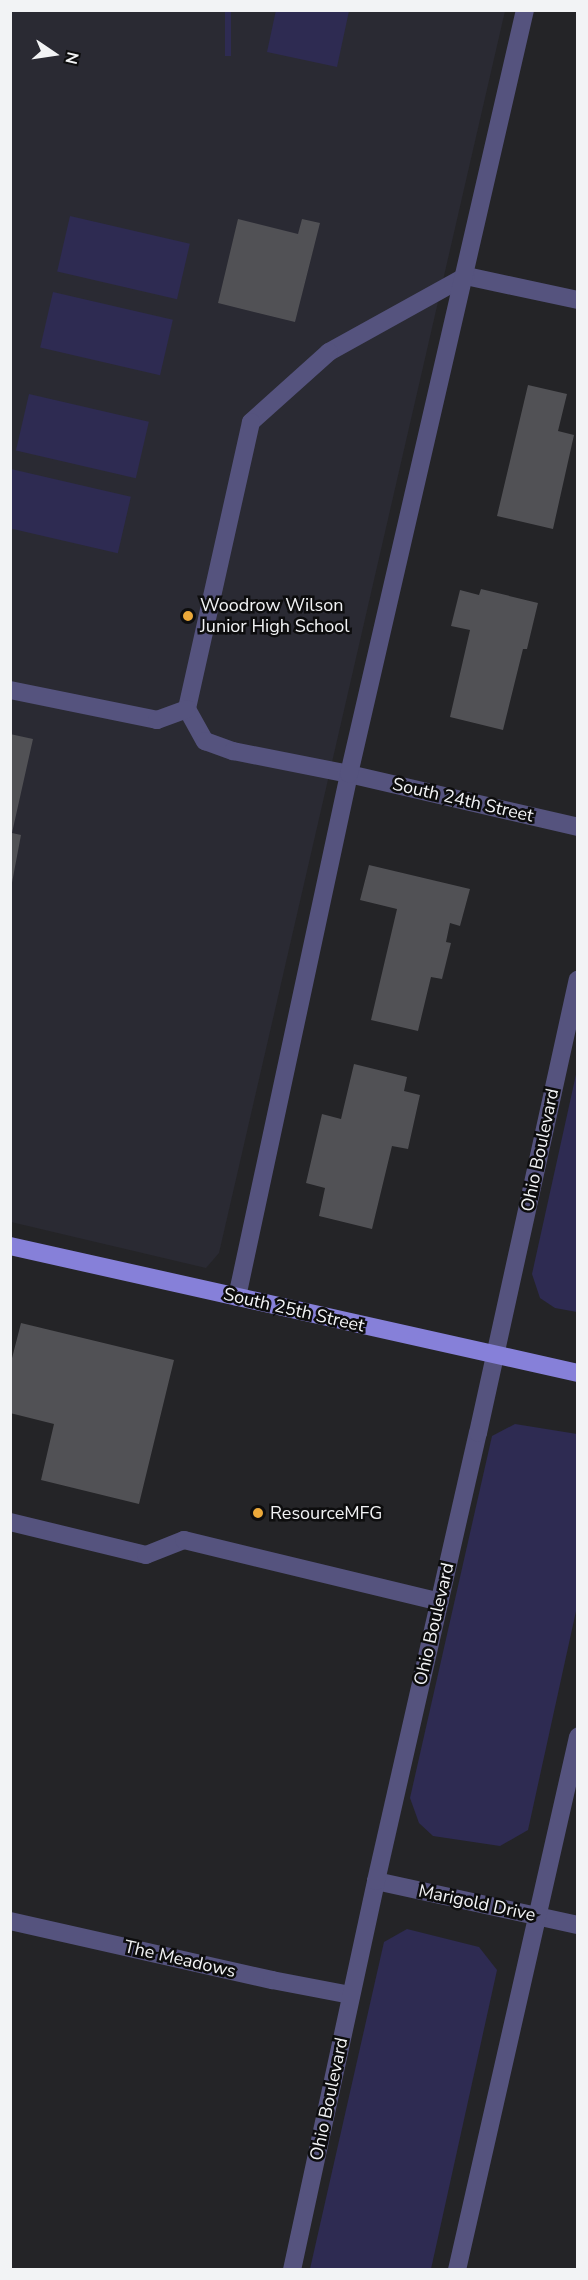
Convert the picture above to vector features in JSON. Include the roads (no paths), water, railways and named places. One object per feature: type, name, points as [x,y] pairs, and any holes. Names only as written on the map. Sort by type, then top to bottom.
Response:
[{"type":"main road","name":"South 25th Street","points":[[10,1246],[578,1373]]},
{"type":"street","points":[[237,1297],[349,774],[466,276],[525,10]]},
{"type":"street","points":[[10,690],[157,720],[187,709],[251,422],[329,352],[466,276],[578,300]]},
{"type":"street","name":"South 24th Street","points":[[187,709],[206,741],[233,751],[349,774],[578,827]]},
{"type":"street","name":"Ohio Boulevard","points":[[292,2270],[376,1881],[496,1356],[578,980]]},
{"type":"street","points":[[10,1522],[146,1555],[184,1540],[440,1602]]},
{"type":"street","points":[[457,2270],[578,1737]]},
{"type":"street","name":"Marigold Drive","points":[[376,1881],[578,1924]]},
{"type":"street","name":"The Meadows","points":[[10,1921],[272,1980],[351,1995]]},
{"type":"place","name":"Woodrow Wilson Junior High School","points":[[188,616]]},
{"type":"place","name":"ResourceMFG","points":[[258,1513]]}]
